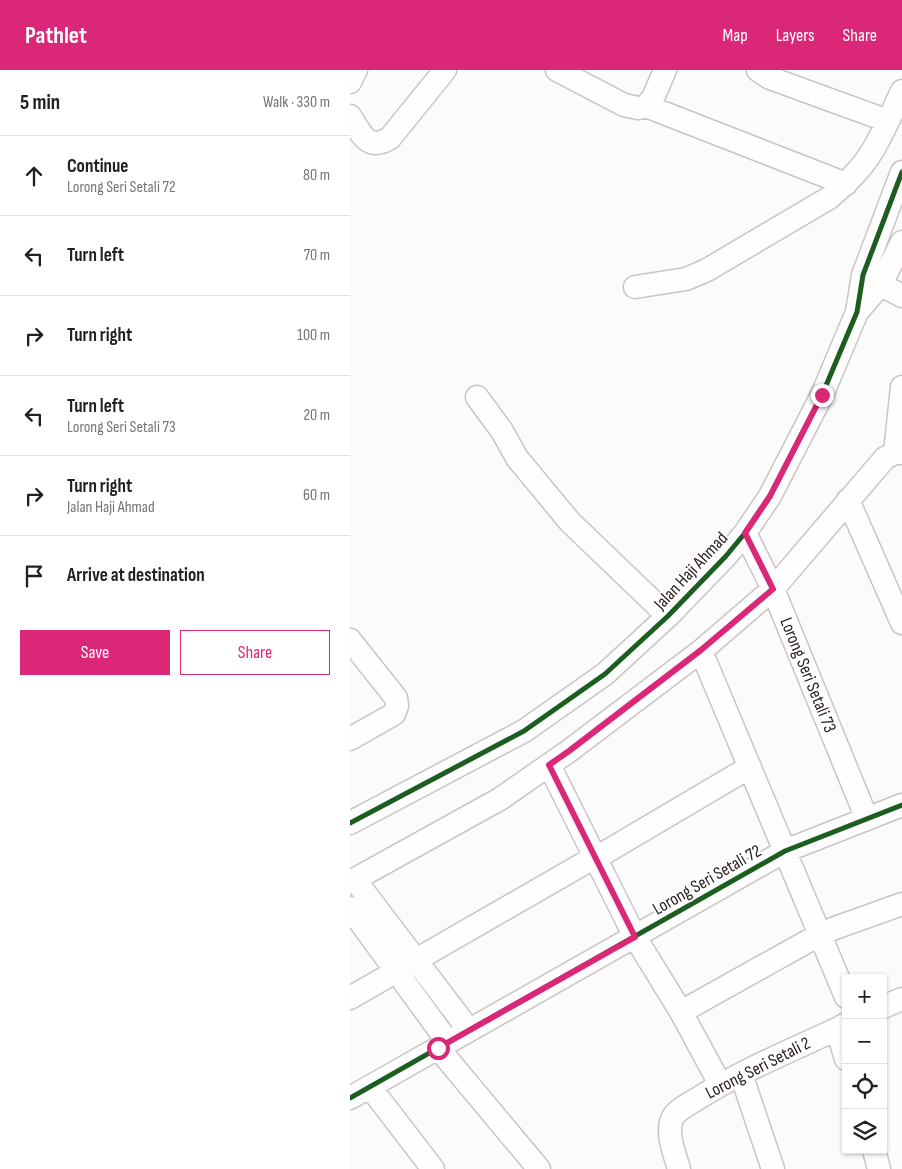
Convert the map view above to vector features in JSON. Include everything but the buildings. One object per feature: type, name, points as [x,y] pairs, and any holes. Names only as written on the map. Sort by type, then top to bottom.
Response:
[{"type":"street","points":[[350,82],[356,70]]},
{"type":"street","points":[[350,116],[362,135],[369,141],[376,144],[382,143],[390,138],[445,70]]},
{"type":"street","points":[[566,72],[624,105],[638,108],[646,106],[653,98],[666,70]]},
{"type":"street","points":[[758,70],[776,80],[888,121]]},
{"type":"street","points":[[635,287],[686,279],[707,270],[829,198],[846,184],[871,154],[902,90]]},
{"type":"street","points":[[646,106],[846,184]]},
{"type":"street","name":"Jalan Haji Ahmad","points":[[351,820],[524,731],[605,674],[668,616],[726,556],[745,533],[770,496],[822,395],[872,279],[902,172]]},
{"type":"street","name":"Jalan Haji Ahmad","points":[[872,279],[902,242]]},
{"type":"street","points":[[872,279],[902,296]]},
{"type":"street","points":[[469,1030],[416,960],[352,881],[500,799],[569,751],[701,650],[773,589],[885,458],[898,453],[902,387]]},
{"type":"street","points":[[477,397],[502,431],[517,458],[570,522],[668,616]]},
{"type":"street","points":[[848,500],[902,623]]},
{"type":"street","name":"Lorong Seri Setali 73","points":[[745,533],[773,589],[868,819]]},
{"type":"street","points":[[350,640],[396,698],[397,706],[394,714],[350,739]]},
{"type":"street","points":[[701,650],[842,987]]},
{"type":"street","points":[[549,765],[635,937],[681,1012],[720,1084]]},
{"type":"street","points":[[350,998],[594,857],[606,852],[750,767]]},
{"type":"street","name":"Lorong Seri Setali 72","points":[[350,1098],[785,851],[902,805]]},
{"type":"street","points":[[681,1012],[820,935],[902,904]]},
{"type":"street","points":[[350,908],[396,971],[443,1045],[540,1169]]},
{"type":"street","points":[[887,1005],[902,999]]},
{"type":"street","name":"Lorong Seri Setali 2","points":[[679,1169],[670,1138],[674,1117],[681,1109],[720,1084],[841,1026]]},
{"type":"street","points":[[741,1074],[774,1169]]},
{"type":"street","points":[[370,1087],[433,1169]]},
{"type":"street","points":[[875,1154],[879,1169]]},
{"type":"cycle path","points":[[350,823],[524,731],[605,674],[668,616],[726,556],[745,533],[770,496],[822,395],[857,312],[863,275],[902,172]]},
{"type":"cycle path","points":[[350,1098],[785,851],[902,805]]},
{"type":"route","points":[[438,1048],[635,937],[549,765],[701,650],[773,589],[745,533],[770,496],[822,395]]}]
